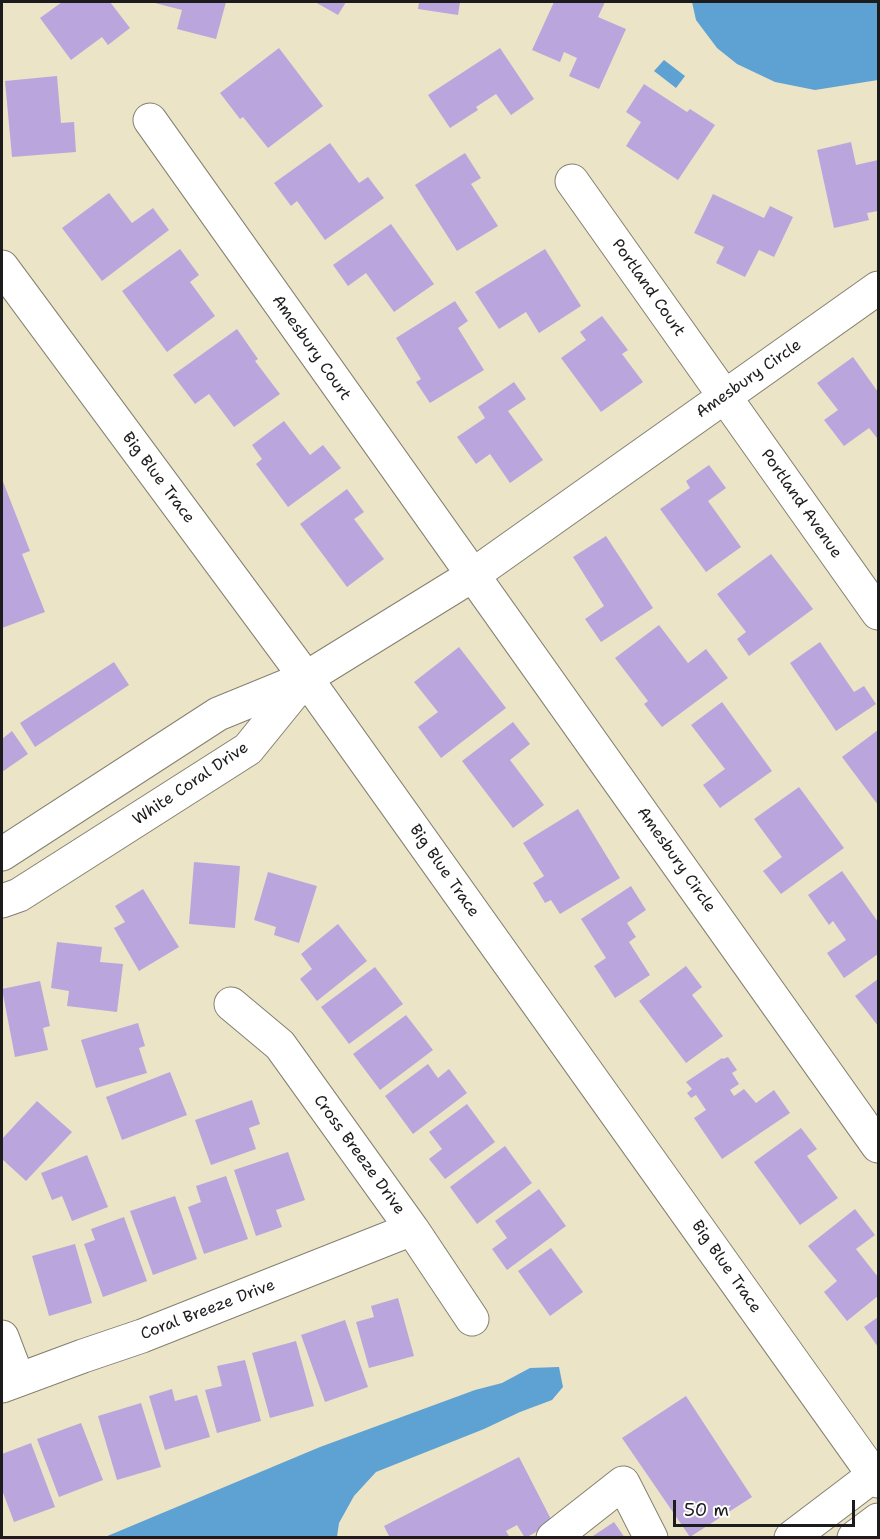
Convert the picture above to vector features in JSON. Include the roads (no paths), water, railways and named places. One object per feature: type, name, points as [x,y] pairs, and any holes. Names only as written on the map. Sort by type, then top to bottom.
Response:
[{"type":"street","name":"Amesbury Court","points":[[150,120],[473,575]]},
{"type":"street","name":"Portland Court","points":[[572,181],[724,396]]},
{"type":"street","name":"Big Blue Trace","points":[[2,267],[306,678],[877,1478]]},
{"type":"street","name":"Amesbury Circle","points":[[306,678],[473,575],[879,288]]},
{"type":"street","name":"Portland Avenue","points":[[724,396],[879,613]]},
{"type":"street","name":"Amesbury Circle","points":[[473,575],[879,1146]]},
{"type":"street","points":[[2,854],[218,714],[306,678]]},
{"type":"street","name":"White Coral Drive","points":[[2,901],[19,895],[248,749],[306,678]]},
{"type":"street","name":"Cross Breeze Drive","points":[[231,1004],[280,1046],[412,1229],[472,1319]]},
{"type":"street","name":"Coral Breeze Drive","points":[[10,1383],[142,1336],[412,1229]]},
{"type":"street","points":[[2,1337],[10,1383]]},
{"type":"street","points":[[791,1538],[877,1478]]},
{"type":"street","points":[[553,1538],[623,1483],[651,1538]]},
{"type":"street","points":[[854,1538],[879,1520]]},
{"type":"water","points":[[692,2],[878,2],[878,80],[815,90],[775,82],[737,64],[717,48],[696,20]]},
{"type":"water","points":[[664,60],[685,76],[676,88],[654,71]]},
{"type":"water","points":[[559,1367],[563,1387],[552,1400],[376,1472],[354,1496],[339,1523],[337,1537],[105,1537],[320,1447],[475,1390],[502,1383],[530,1368]]}]
